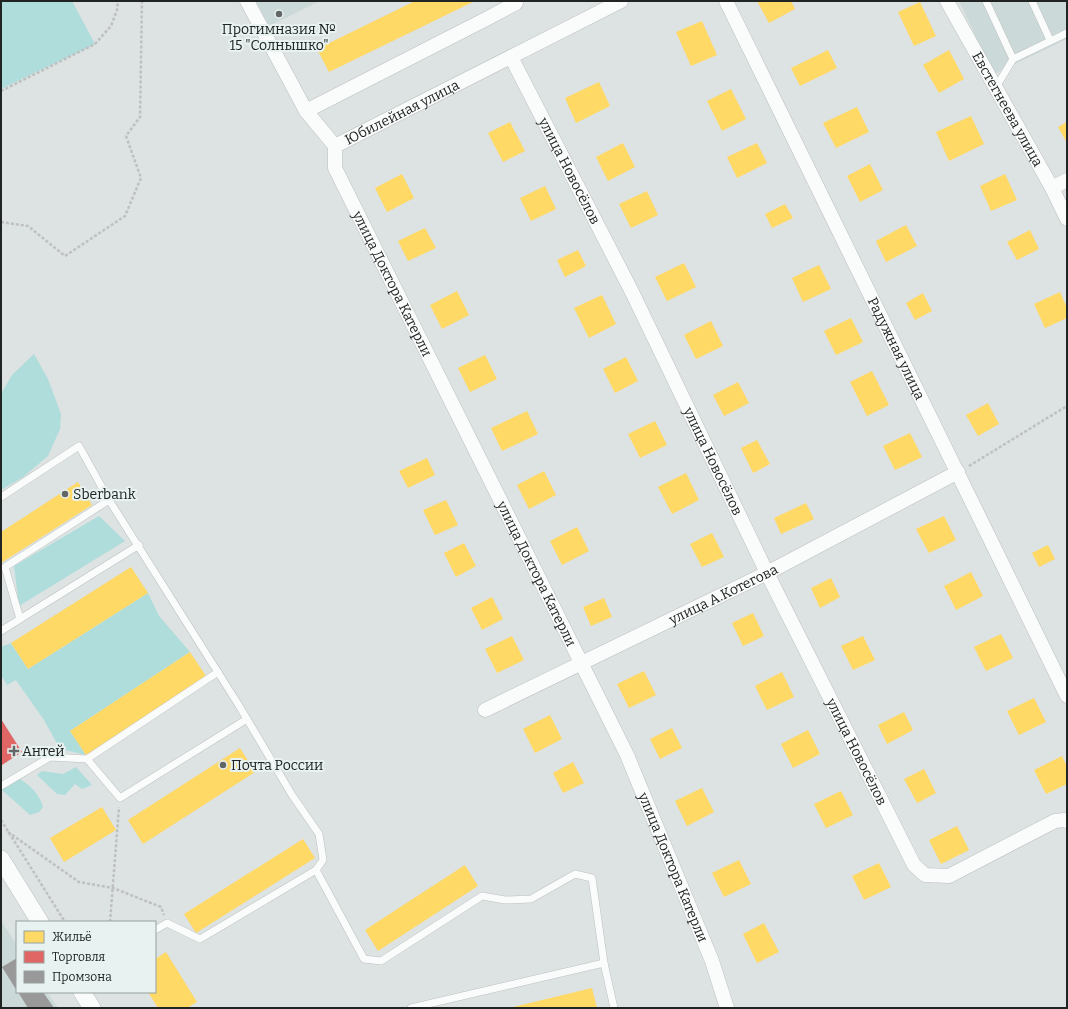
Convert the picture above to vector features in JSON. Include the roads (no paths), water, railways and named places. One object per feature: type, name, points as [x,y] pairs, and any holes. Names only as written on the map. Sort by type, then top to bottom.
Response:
[{"type":"street","name":"Юбилейная улица","points":[[246,1],[306,111],[335,146],[621,1]]},
{"type":"street","points":[[306,111],[516,3],[515,1]]},
{"type":"street","name":"Радужная улица","points":[[726,1],[1067,696]]},
{"type":"street","name":"Евстегнеева улица","points":[[947,1],[995,89],[1052,188],[1067,219]]},
{"type":"street","name":"улица Новосёлов","points":[[511,57],[632,292],[767,573],[914,865],[925,875],[938,877],[950,876],[1055,821],[1067,821]]},
{"type":"street","name":"улица Доктора Катерли","points":[[335,146],[335,168],[627,755],[675,868],[712,961],[727,1008]]},
{"type":"street","points":[[1052,188],[1067,180]]},
{"type":"street","name":"улица А.Котегова","points":[[485,710],[767,573],[958,472]]},
{"type":"street","points":[[1,859],[39,921]]},
{"type":"street","points":[[83,993],[92,1008]]},
{"type":"lane","points":[[986,1],[1013,58]]},
{"type":"lane","points":[[1032,1],[1050,40]]},
{"type":"lane","points":[[995,89],[1013,58],[1067,33]]},
{"type":"lane","points":[[1,497],[79,446],[109,500],[139,545],[218,672],[292,795],[319,834],[323,860],[316,870],[200,940],[167,923],[156,929]]},
{"type":"lane","points":[[20,619],[5,567],[109,500]]},
{"type":"lane","points":[[1,631],[139,545]]},
{"type":"lane","points":[[1,786],[50,757],[87,759],[218,672]]},
{"type":"lane","points":[[87,759],[120,798],[247,720]]},
{"type":"lane","points":[[316,870],[364,959],[381,961],[482,896],[505,900],[531,899],[575,874],[592,878],[604,963],[614,1008]]},
{"type":"lane","points":[[411,1008],[604,963]]},
{"type":"place","name":"Прогимназия № 15 \"Солнышко\"","points":[[279,14]]},
{"type":"place","name":"Sberbank","points":[[65,494]]},
{"type":"place","name":"Антей","points":[[14,751]]},
{"type":"place","name":"Почта России","points":[[223,765]]}]
